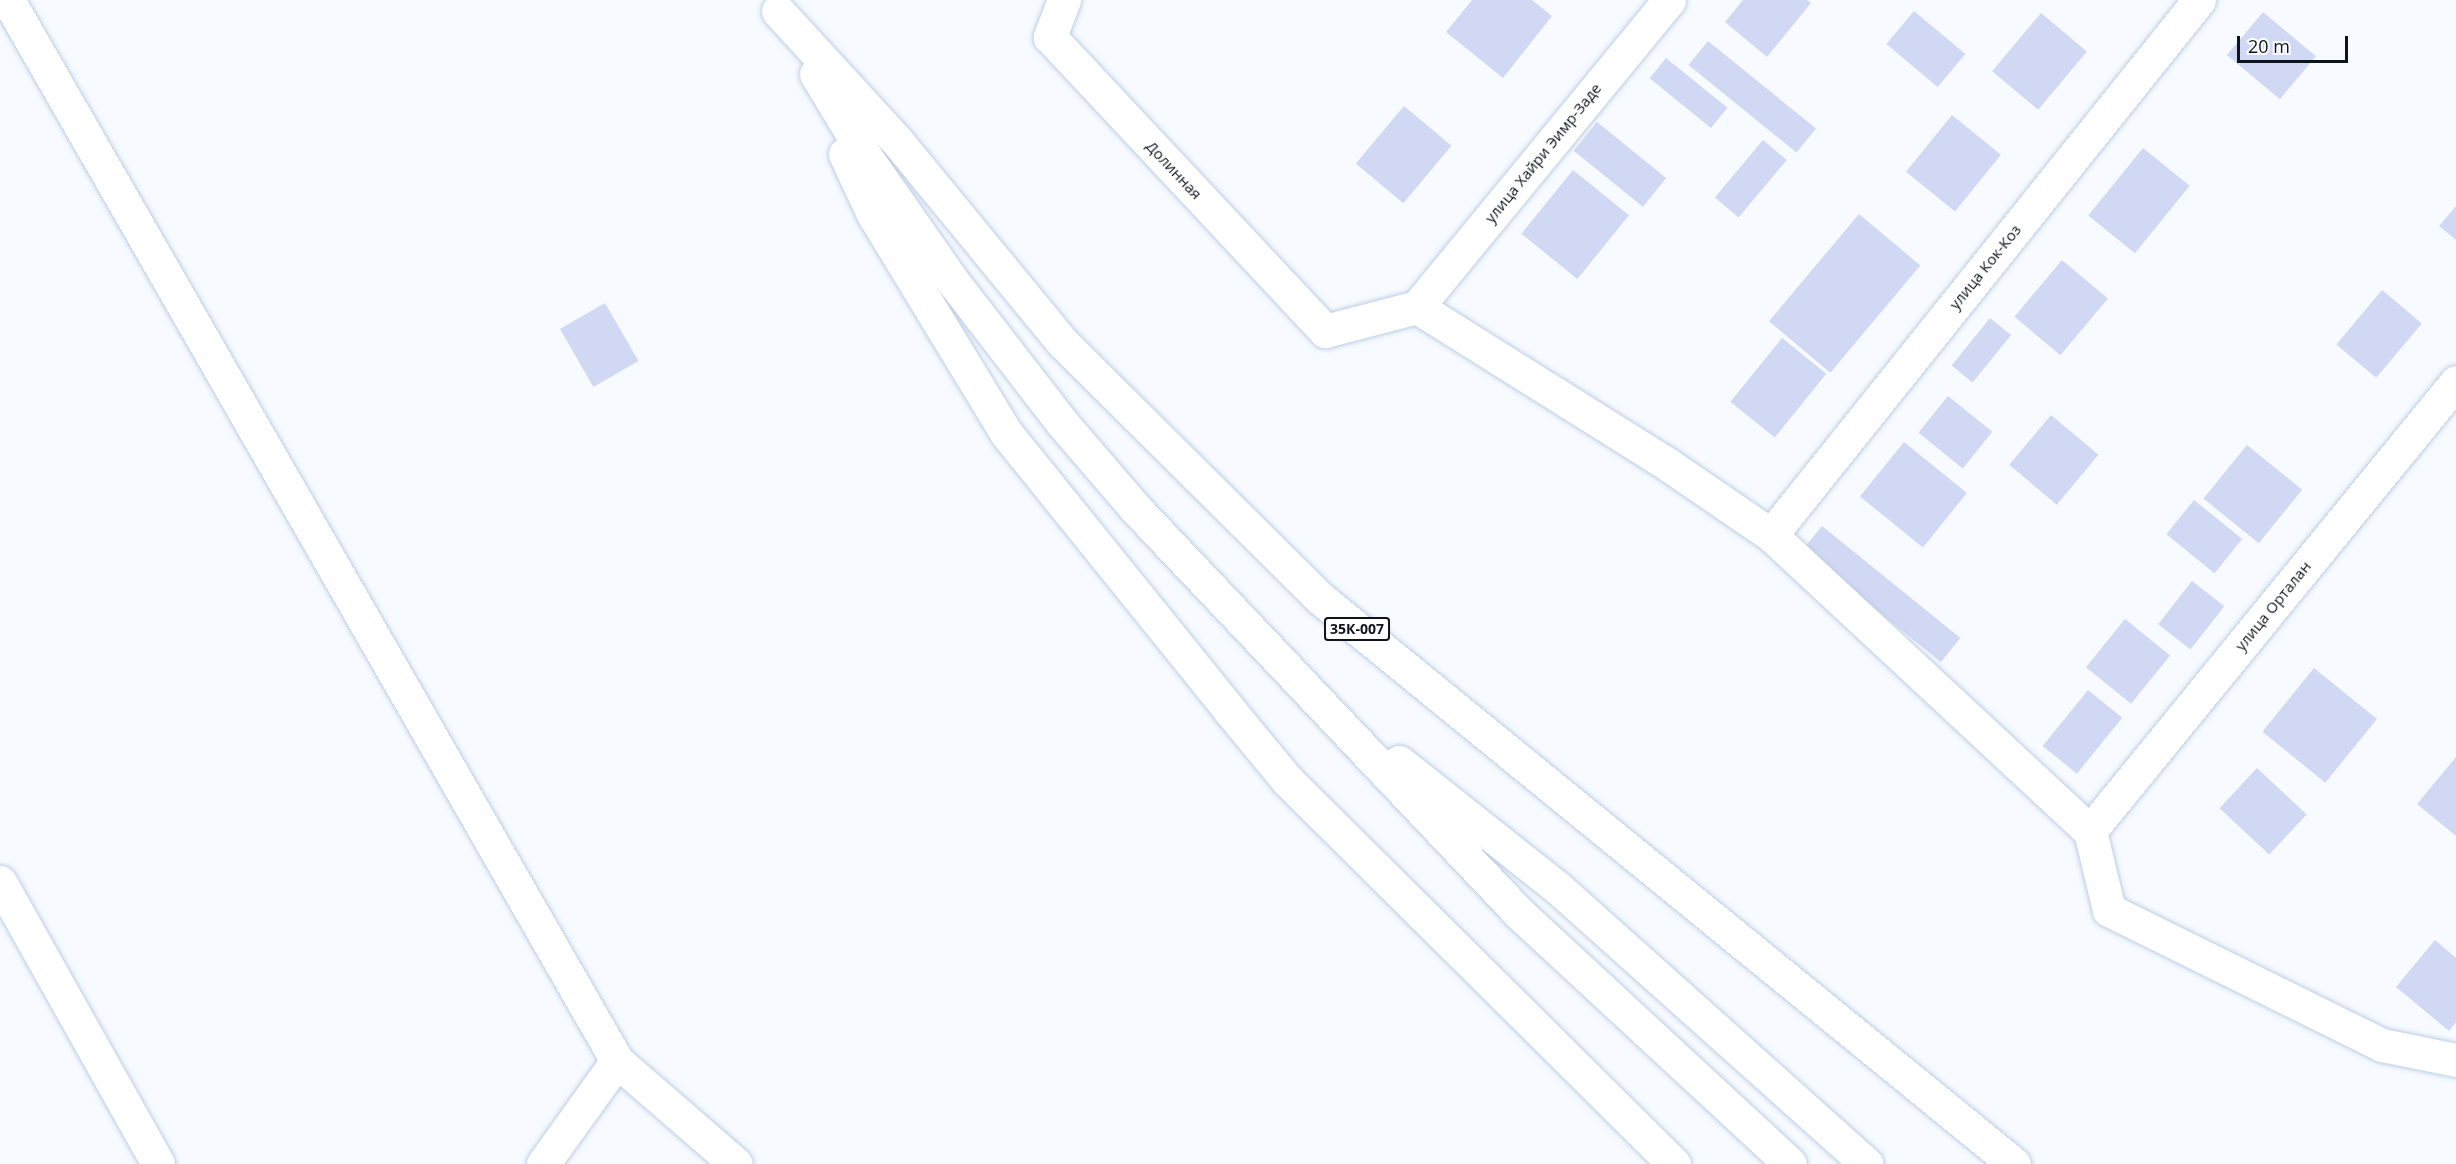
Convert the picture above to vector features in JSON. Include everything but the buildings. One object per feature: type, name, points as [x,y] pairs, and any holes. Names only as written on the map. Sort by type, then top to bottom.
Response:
[{"type":"main road","points":[[8,0],[617,1061],[736,1164]]},
{"type":"main road","name":"Долинная","points":[[1064,0],[1050,37],[1324,331],[1418,307]]},
{"type":"main road","name":"улица Хайри Эимр-Заде","points":[[1418,307],[1668,0]]},
{"type":"main road","name":"улица Кок-Коз","points":[[1771,535],[2199,0]]},
{"type":"main road","points":[[775,6],[866,157],[951,279],[1063,424],[1136,509],[1519,913],[1790,1164]]},
{"type":"main road","points":[[775,6],[873,214],[1006,433],[1288,781],[1674,1164]]},
{"type":"main road","name":"35К-007","points":[[775,6],[897,141],[1063,343],[1321,599],[2014,1164]]},
{"type":"main road","points":[[1418,307],[1671,466],[1771,535],[2090,831],[2109,910],[2382,1045],[2456,1059]]},
{"type":"main road","name":"улица Орталан","points":[[2090,831],[2456,382]]},
{"type":"main road","points":[[1306,687],[1558,888],[1867,1164]]},
{"type":"main road","points":[[0,882],[158,1164]]},
{"type":"main road","points":[[543,1164],[617,1061]]}]
